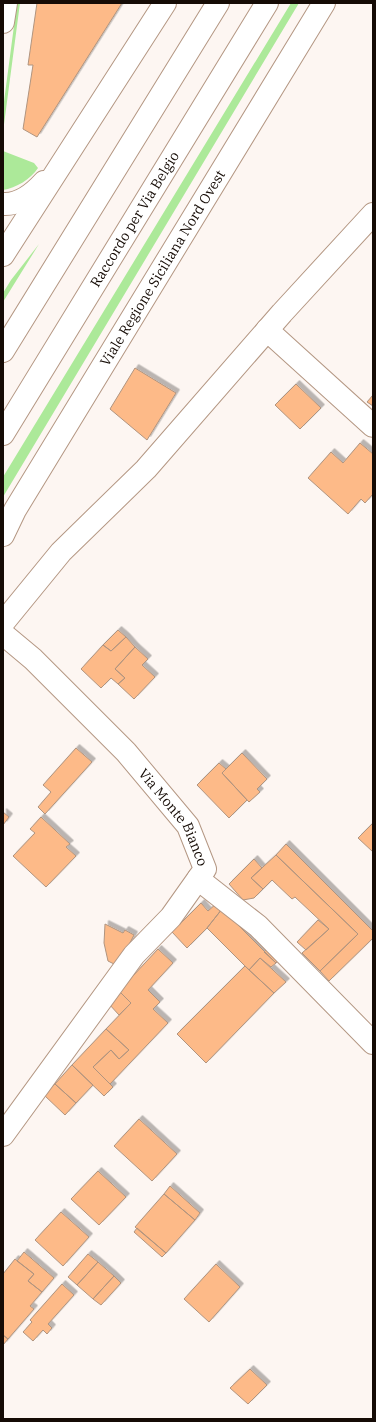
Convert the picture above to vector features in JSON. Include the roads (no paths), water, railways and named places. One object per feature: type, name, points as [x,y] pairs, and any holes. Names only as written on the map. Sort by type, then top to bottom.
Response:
[{"type":"main road","points":[[3,22],[6,3]]},
{"type":"main road","points":[[3,255],[165,3]]},
{"type":"main road","points":[[3,351],[218,3]]},
{"type":"main road","name":"Raccordo per Via Belgio","points":[[3,434],[266,3]]},
{"type":"main road","name":"Viale Regione Siciliana Nord Ovest","points":[[3,535],[19,504],[324,3]]},
{"type":"main road","points":[[3,204],[16,202],[30,195],[43,184],[60,165]]},
{"type":"main road","points":[[3,623],[62,552],[146,469],[267,330],[373,214]]},
{"type":"main road","points":[[267,330],[373,426]]},
{"type":"main road","name":"Via Monte Bianco","points":[[3,634],[33,659],[126,752],[188,826],[205,869],[171,918],[134,955],[9,1112],[3,1135]]},
{"type":"main road","points":[[198,879],[258,926],[371,1037]]}]
